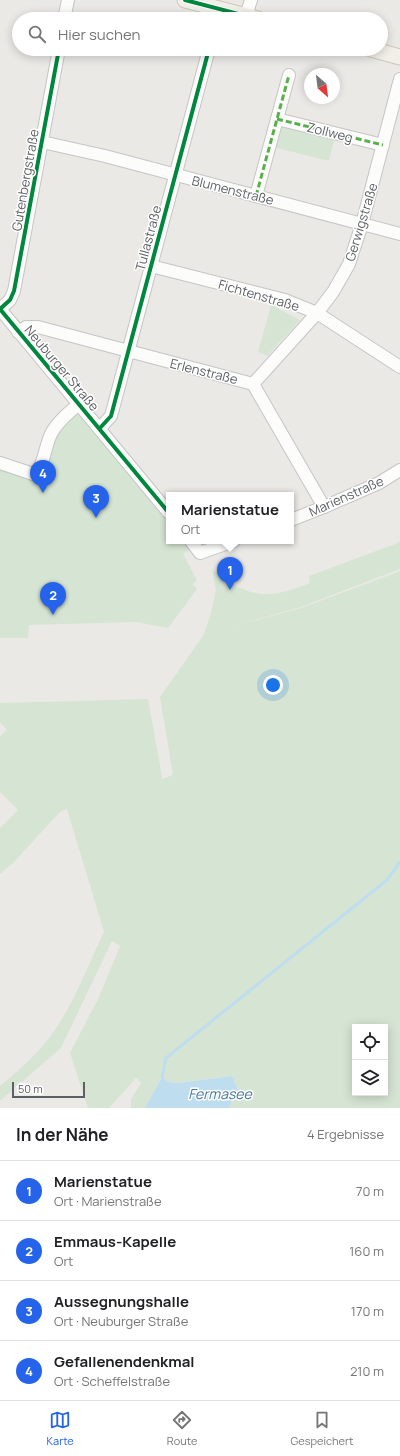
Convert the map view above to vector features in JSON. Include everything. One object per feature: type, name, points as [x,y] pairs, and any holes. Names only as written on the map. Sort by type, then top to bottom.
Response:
[{"type":"main road","points":[[185,0],[213,12]]},
{"type":"main road","points":[[388,54],[400,57]]},
{"type":"street","points":[[65,12],[68,0]]},
{"type":"street","points":[[251,0],[252,12]]},
{"type":"street","name":"Gutenbergstraße","points":[[0,309],[10,300],[14,291],[58,56]]},
{"type":"street","name":"Tullastraße","points":[[100,428],[111,416],[207,56]]},
{"type":"street","points":[[256,196],[289,75]]},
{"type":"street","name":"Gerwigstraße","points":[[253,384],[317,313],[333,292],[349,264],[362,224],[400,79]]},
{"type":"street","name":"Zollweg","points":[[277,119],[383,145]]},
{"type":"street","name":"Blumenstraße","points":[[42,142],[106,156],[400,234]]},
{"type":"street","name":"Fichtenstraße","points":[[152,266],[284,300],[317,313],[400,367]]},
{"type":"street","name":"Neuburger Straße","points":[[0,309],[166,509]]},
{"type":"street","name":"Erlenstraße","points":[[18,332],[26,327],[38,327],[253,384],[324,507]]},
{"type":"street","points":[[0,463],[36,476],[40,470],[51,434],[67,414],[79,404]]},
{"type":"street","name":"Marienstraße","points":[[294,519],[379,483],[400,470]]},
{"type":"street","points":[[193,544],[200,553],[226,544]]},
{"type":"green space","points":[[284,125],[335,137],[329,161],[273,147],[280,127]]},
{"type":"green space","points":[[271,305],[300,320],[267,356],[258,352]]},
{"type":"green space","points":[[79,409],[166,518],[166,544],[187,544],[191,549],[183,554],[197,580],[193,584],[197,589],[168,628],[136,622],[29,625],[28,638],[0,638],[0,467],[41,483],[55,438],[63,423]]},
{"type":"green space","points":[[400,541],[400,569],[301,607],[223,629],[301,608],[400,571],[400,1108],[229,1108],[238,1090],[232,1076],[178,1083],[169,1082],[162,1077],[145,1108],[131,1108],[131,1099],[141,1083],[136,1078],[109,1108],[88,1108],[70,1053],[99,997],[120,946],[112,941],[61,1048],[0,1101],[0,1086],[36,1053],[62,1019],[75,995],[104,932],[67,809],[61,811],[13,863],[0,874],[0,828],[18,810],[0,792],[0,736],[7,730],[0,722],[0,703],[148,699],[162,779],[173,775],[160,697],[204,634],[211,613],[216,589],[212,570],[234,585],[248,591],[266,594],[274,594],[291,590],[310,583],[309,576]]},
{"type":"water","name":"Fermasee","points":[[232,1076],[238,1090],[229,1108],[145,1108],[162,1077],[169,1082],[178,1083]]},
{"type":"waterway","points":[[162,1077],[166,1058],[387,880],[400,862]]},
{"type":"marked path","points":[[256,196],[289,75]]},
{"type":"marked path","points":[[277,119],[383,145]]},
{"type":"cycle path","points":[[185,0],[231,12]]},
{"type":"cycle path","points":[[0,309],[10,300],[14,291],[58,56]]},
{"type":"cycle path","points":[[100,428],[111,416],[207,56]]},
{"type":"cycle path","points":[[0,309],[166,509]]},
{"type":"place","name":"Gefallenendenkmal","points":[[43,493]]},
{"type":"place","name":"Aussegnungshalle","points":[[96,518]]},
{"type":"place","name":"Marienstatue","points":[[230,590]]},
{"type":"place","name":"Emmaus-Kapelle","points":[[53,615]]}]
